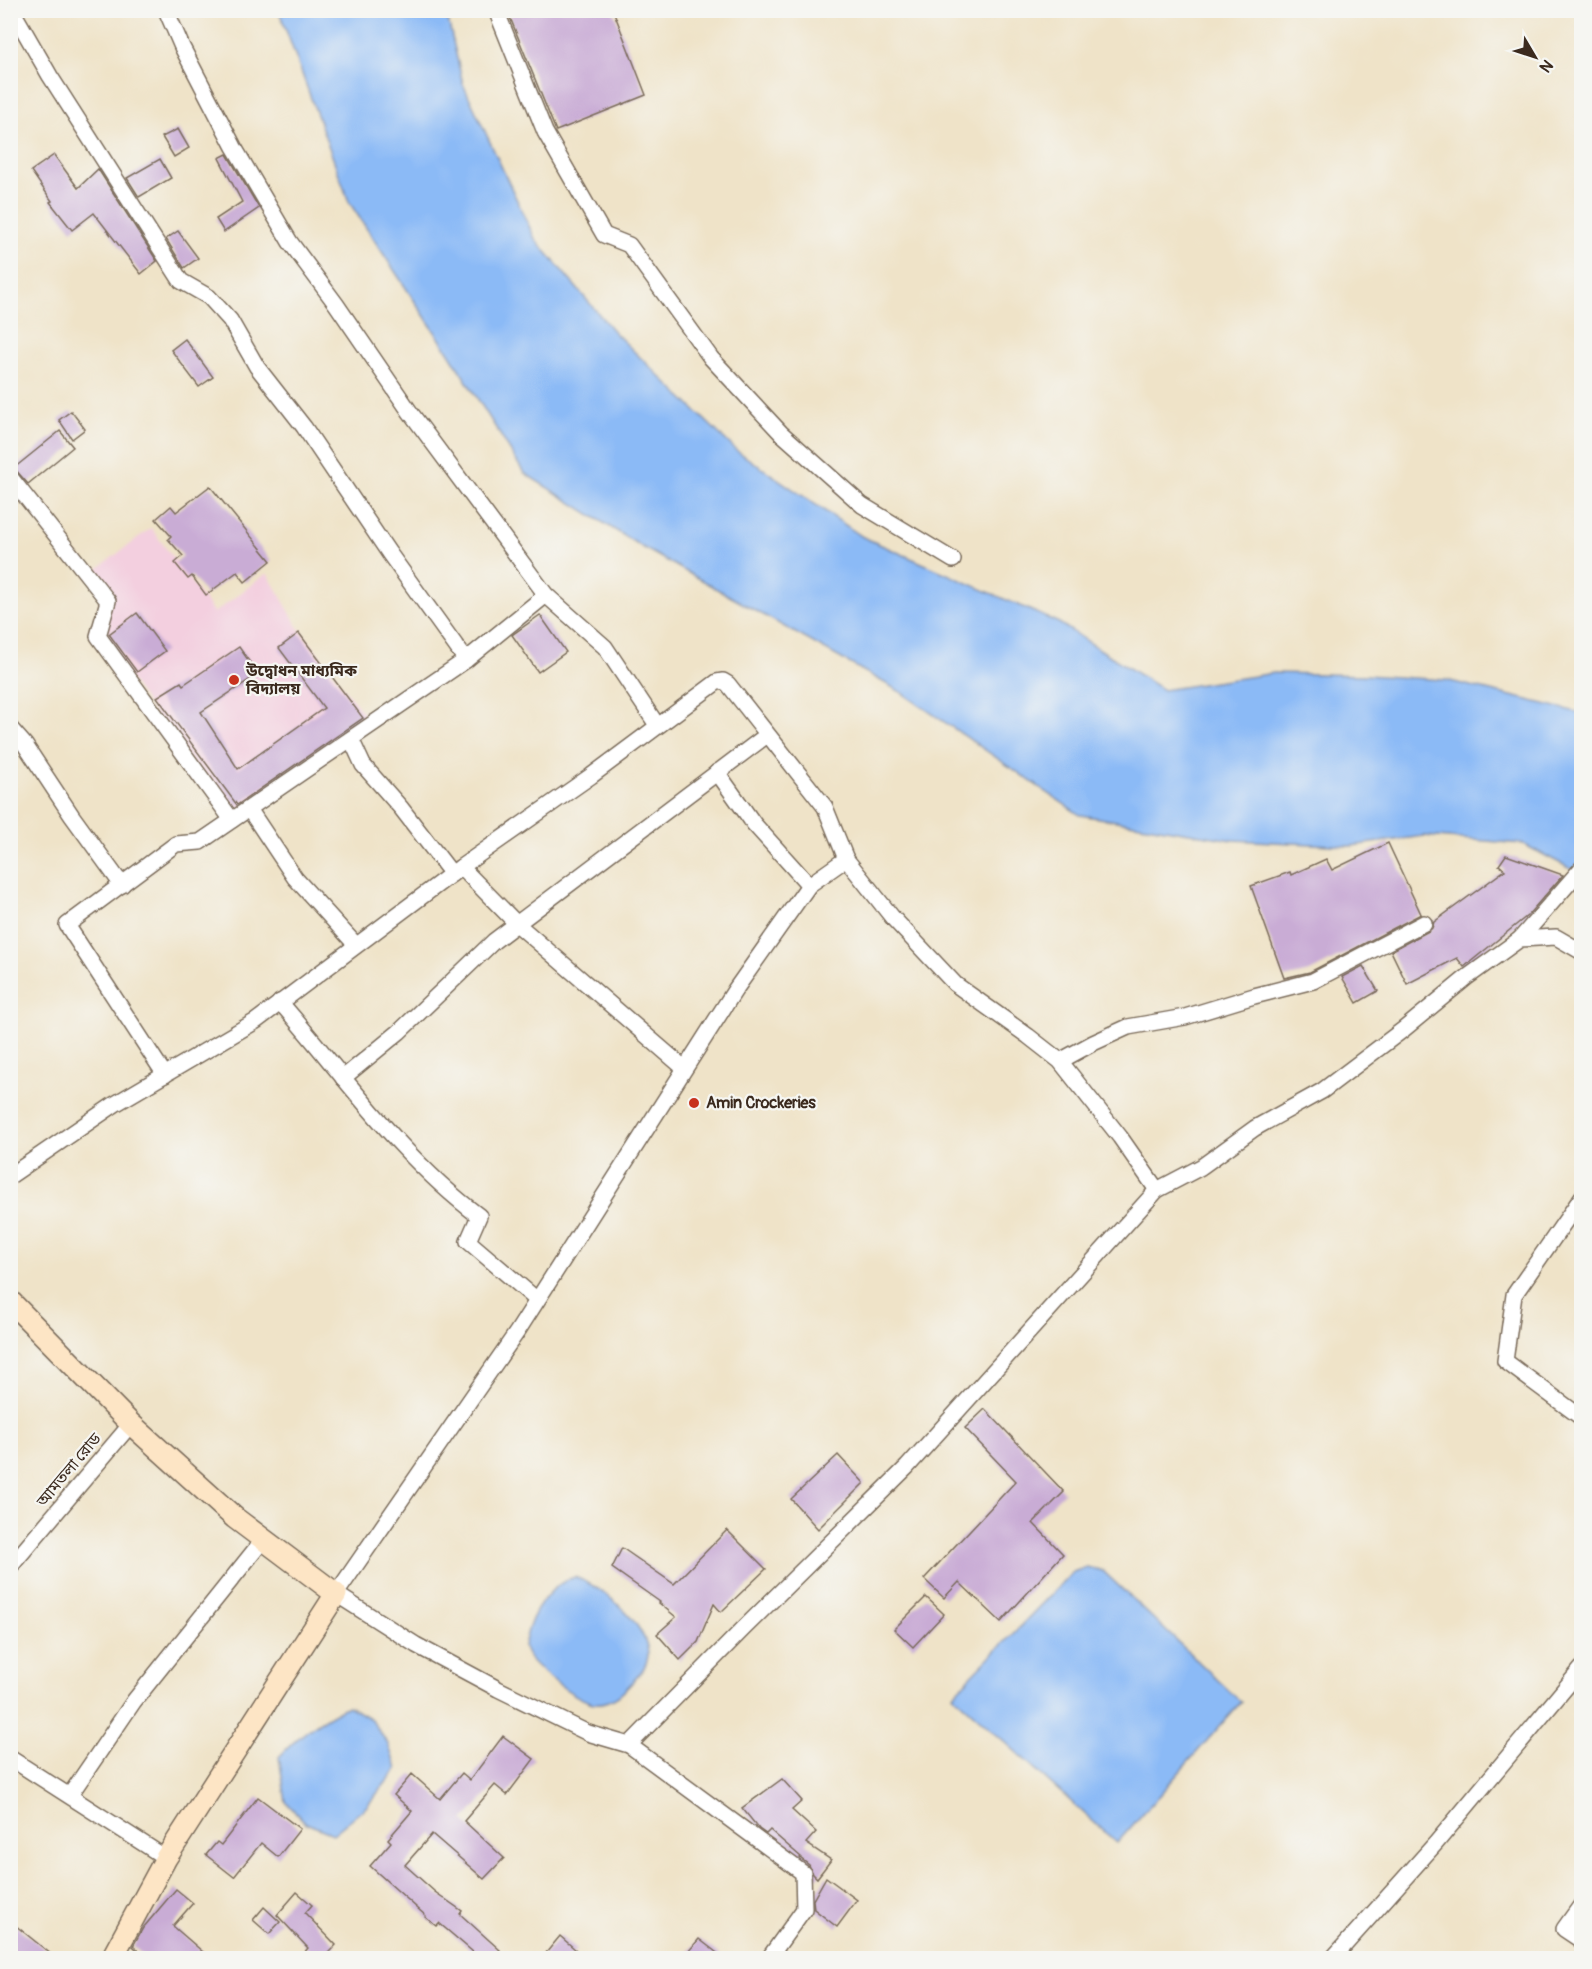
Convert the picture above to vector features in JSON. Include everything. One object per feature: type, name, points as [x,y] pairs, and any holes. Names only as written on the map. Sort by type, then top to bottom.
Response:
[{"type":"main road","points":[[10,1301],[131,1424],[235,1518],[336,1594],[166,1858],[112,1959]]},
{"type":"street","points":[[12,10],[50,76],[182,281],[209,297],[230,320],[257,367],[304,427],[389,553],[466,660]]},
{"type":"street","points":[[166,10],[182,47],[234,147],[290,242],[336,304],[410,412],[546,595],[605,647],[657,725]]},
{"type":"street","points":[[496,10],[546,132],[604,235],[629,245],[711,358],[781,433],[862,505],[953,560]]},
{"type":"street","points":[[10,477],[108,601],[98,636],[232,820]]},
{"type":"street","points":[[165,1075],[67,925],[176,844],[200,842],[466,660],[546,595]]},
{"type":"street","points":[[10,1176],[115,1104],[256,1021],[456,870],[591,776],[717,682],[723,681],[738,695],[825,807],[846,860],[892,916],[955,984],[1028,1035],[1060,1061],[1120,1137],[1157,1190]]},
{"type":"street","points":[[10,728],[25,745],[72,816],[122,885]]},
{"type":"street","points":[[343,1078],[406,1025],[474,958],[767,735]]},
{"type":"street","points":[[351,739],[363,765],[456,870],[684,1068]]},
{"type":"street","points":[[717,772],[754,824],[809,885]]},
{"type":"street","points":[[249,808],[295,878],[356,945]]},
{"type":"street","points":[[768,1959],[804,1909],[803,1873],[629,1745],[588,1733],[498,1689],[416,1645],[336,1594],[537,1300],[735,990],[809,885],[846,860]]},
{"type":"street","points":[[629,1745],[907,1467],[1157,1190],[1201,1167],[1255,1128],[1322,1090],[1404,1029],[1466,978],[1520,939],[1581,868]]},
{"type":"street","points":[[1060,1061],[1128,1027],[1185,1017],[1313,981],[1424,923]]},
{"type":"street","points":[[1520,939],[1556,937],[1581,952]]},
{"type":"street","points":[[280,1002],[368,1110],[458,1200],[479,1216],[468,1241],[537,1300]]},
{"type":"street","points":[[1581,1197],[1514,1295],[1505,1361],[1581,1418]]},
{"type":"street","name":"আমতলা রোড","points":[[10,1567],[131,1424]]},
{"type":"street","points":[[70,1794],[134,1701],[263,1540]]},
{"type":"street","points":[[1333,1959],[1436,1843],[1581,1668]]},
{"type":"street","points":[[10,1758],[70,1794],[166,1858]]},
{"type":"street","points":[[1581,1904],[1564,1929],[1581,1941]]},
{"type":"shaded area","name":"উদ্বোধন মাধ্যমিক বিদ্যালয়","points":[[151,528],[214,613],[267,573],[299,628],[372,725],[232,820],[98,636],[108,601],[88,576]]},
{"type":"water","points":[[279,11],[446,11],[463,84],[535,239],[615,333],[737,451],[863,537],[1059,623],[1163,690],[1274,673],[1364,675],[1446,680],[1581,713],[1581,874],[1523,844],[1424,836],[1351,846],[1232,840],[1080,815],[899,691],[642,547],[524,473],[449,353],[349,202]]},
{"type":"water","points":[[1087,1567],[1103,1571],[1241,1702],[1117,1843],[953,1695],[1073,1572]]},
{"type":"water","points":[[575,1577],[598,1589],[621,1608],[632,1619],[646,1642],[647,1660],[635,1680],[620,1695],[603,1703],[590,1702],[563,1687],[533,1662],[524,1647],[532,1619],[543,1601],[558,1586]]},
{"type":"water","points":[[348,1706],[371,1719],[388,1744],[397,1769],[366,1807],[333,1834],[306,1823],[286,1802],[279,1757],[311,1728]]},
{"type":"building","points":[[507,10],[613,10],[646,95],[556,131]]},
{"type":"building","points":[[178,129],[189,148],[174,157],[162,137]]},
{"type":"building","points":[[227,154],[259,208],[224,232],[216,219],[242,202],[219,158]]},
{"type":"building","points":[[54,155],[78,188],[98,169],[157,261],[141,274],[94,213],[72,230],[50,202],[52,201],[31,171]]},
{"type":"building","points":[[160,159],[171,178],[139,197],[127,178]]},
{"type":"building","points":[[178,231],[198,258],[184,268],[166,239]]},
{"type":"building","points":[[185,339],[213,377],[199,387],[171,350]]},
{"type":"building","points":[[71,411],[85,429],[72,439],[59,420]]},
{"type":"building","points":[[60,431],[73,447],[28,484],[14,468]]},
{"type":"building","points":[[210,486],[271,561],[245,582],[237,572],[206,595],[192,576],[188,579],[175,563],[183,556],[168,539],[171,536],[156,519],[171,506],[176,512]]},
{"type":"building","points":[[137,613],[165,651],[137,672],[109,634]]},
{"type":"building","points":[[540,615],[566,652],[538,672],[512,635]]},
{"type":"building","points":[[299,633],[363,718],[237,805],[157,697],[181,682],[183,685],[239,647],[258,674],[201,712],[238,769],[324,708],[279,648]]},
{"type":"building","points":[[1388,843],[1421,914],[1310,972],[1284,978],[1251,886],[1290,872],[1291,875],[1326,859],[1332,870]]},
{"type":"building","points":[[1506,855],[1563,875],[1527,916],[1464,967],[1457,958],[1407,984],[1391,951],[1429,931],[1434,922],[1505,870],[1499,865]]},
{"type":"building","points":[[1363,966],[1378,991],[1357,1003],[1342,977]]},
{"type":"building","points":[[985,1409],[1064,1492],[1033,1523],[1063,1554],[1001,1622],[959,1582],[944,1598],[924,1579],[1016,1481],[965,1428]]},
{"type":"building","points":[[838,1455],[864,1483],[818,1529],[791,1499]]},
{"type":"building","points":[[727,1530],[766,1569],[721,1612],[714,1604],[698,1642],[680,1660],[657,1634],[676,1617],[660,1602],[612,1568],[622,1548],[674,1584]]},
{"type":"building","points":[[926,1597],[944,1614],[913,1647],[894,1629]]},
{"type":"building","points":[[503,1736],[534,1759],[507,1795],[495,1785],[464,1821],[504,1858],[484,1879],[432,1834],[405,1865],[435,1892],[462,1911],[460,1914],[500,1950],[492,1959],[467,1959],[473,1952],[439,1923],[436,1926],[425,1917],[370,1866],[391,1842],[388,1839],[412,1811],[394,1795],[412,1774],[440,1799],[462,1773],[470,1780]]},
{"type":"building","points":[[782,1779],[802,1801],[792,1810],[816,1832],[806,1843],[831,1860],[817,1878],[801,1857],[770,1830],[766,1834],[759,1829],[742,1808]]},
{"type":"building","points":[[258,1797],[300,1829],[278,1857],[261,1843],[234,1877],[206,1855],[217,1842],[221,1845]]},
{"type":"building","points":[[826,1877],[857,1900],[837,1927],[814,1909],[813,1900]]},
{"type":"building","points":[[176,1889],[193,1903],[173,1926],[211,1959],[147,1959],[133,1946],[143,1928]]},
{"type":"building","points":[[297,1892],[312,1905],[305,1913],[336,1945],[322,1959],[299,1959],[308,1948],[277,1915]]},
{"type":"building","points":[[264,1907],[280,1922],[269,1934],[253,1920]]},
{"type":"building","points":[[10,1921],[57,1959],[10,1959]]},
{"type":"building","points":[[560,1936],[576,1950],[568,1959],[541,1959]]},
{"type":"building","points":[[699,1939],[725,1959],[682,1959]]},
{"type":"place","name":"উদ্বোধন মাধ্যমিক বিদ্যালয়","points":[[234,680]]},
{"type":"place","name":"Amin Crockeries","points":[[694,1103]]}]
